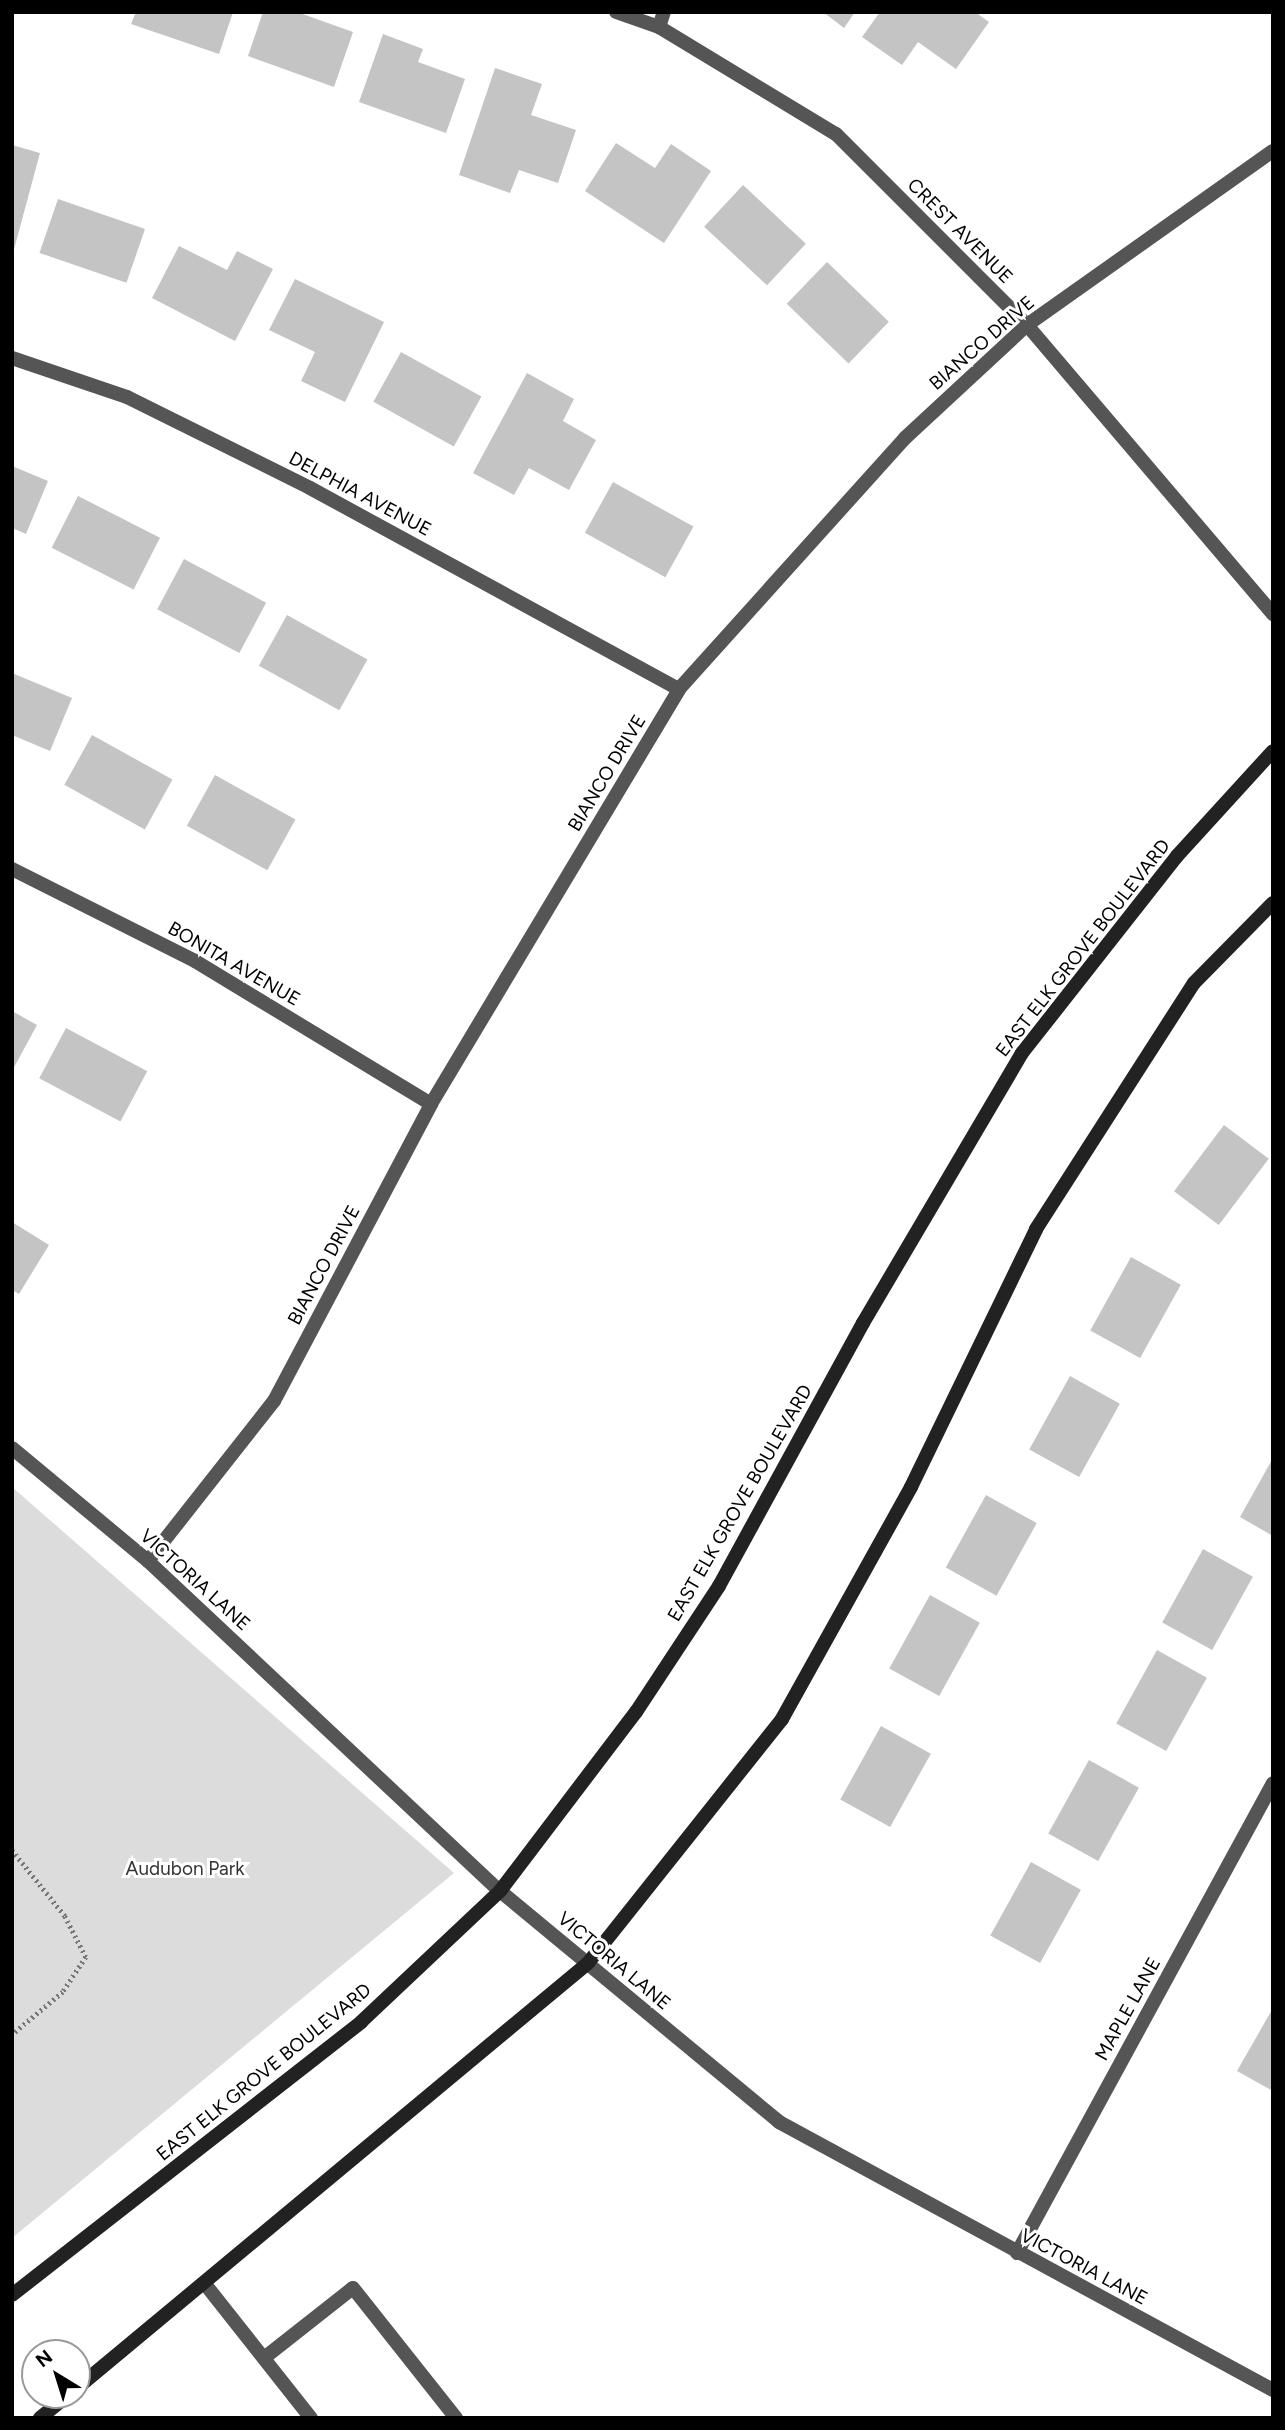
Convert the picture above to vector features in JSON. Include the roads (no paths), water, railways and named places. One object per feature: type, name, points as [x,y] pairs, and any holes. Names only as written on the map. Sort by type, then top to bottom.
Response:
[{"type":"street","name":"CREST AVENUE","points":[[616,12],[659,27],[836,134],[1027,325],[1273,614]]},
{"type":"street","points":[[659,27],[664,12]]},
{"type":"street","name":"BIANCO DRIVE","points":[[148,1561],[274,1401],[431,1104],[679,690],[905,439],[1027,325],[1273,151]]},
{"type":"street","name":"DELPHIA AVENUE","points":[[12,358],[127,397],[310,488],[679,690]]},
{"type":"street","name":"EAST ELK GROVE BOULEVARD","points":[[12,2295],[361,2022],[500,1891],[636,1712],[719,1586],[863,1323],[1022,1053],[1177,856],[1273,751]]},
{"type":"street","name":"BONITA AVENUE","points":[[12,869],[195,961],[431,1104]]},
{"type":"street","points":[[91,2377],[588,1963],[782,1719],[911,1487],[1036,1229],[1194,983],[1273,903]]},
{"type":"street","name":"VICTORIA LANE","points":[[12,1448],[148,1561],[500,1891],[779,2122],[1273,2390]]},
{"type":"street","name":"MAPLE LANE","points":[[1017,2253],[1273,1783]]},
{"type":"street","points":[[205,2284],[311,2418]]},
{"type":"street","points":[[264,2358],[353,2288],[456,2418]]},
{"type":"park label","name":"Audubon Park","points":[[185,1869]]}]
